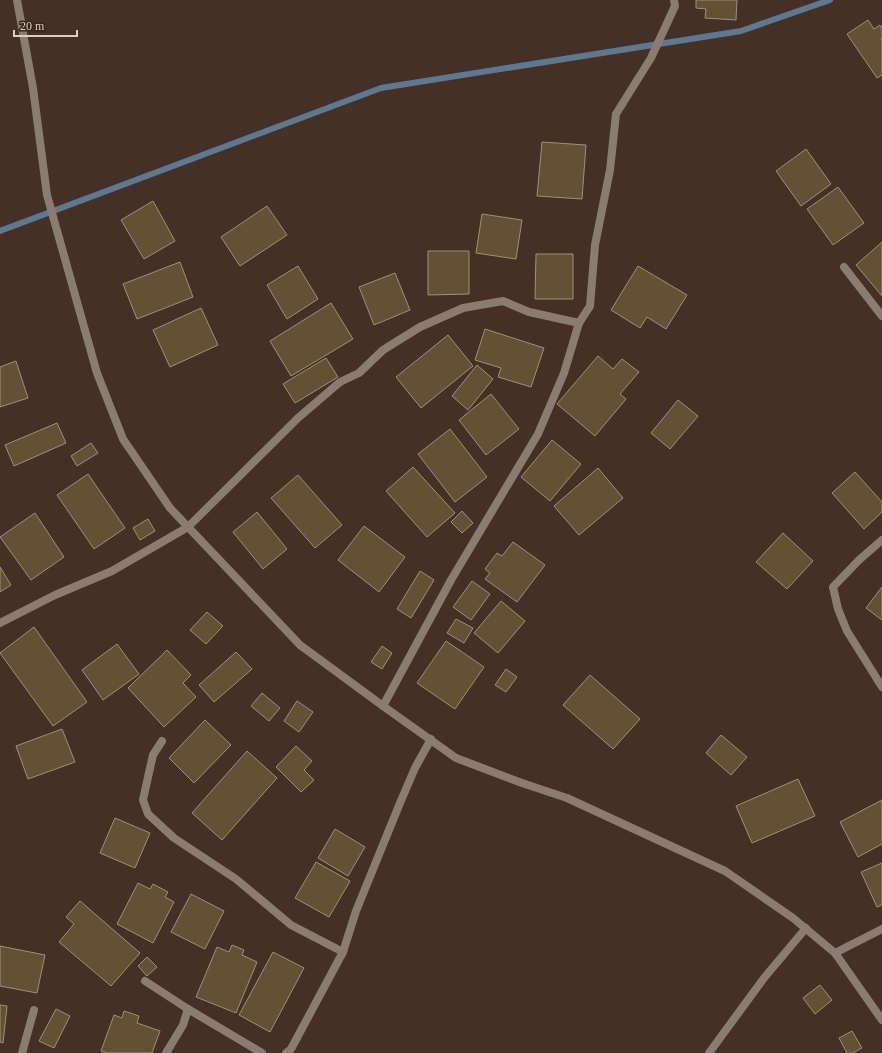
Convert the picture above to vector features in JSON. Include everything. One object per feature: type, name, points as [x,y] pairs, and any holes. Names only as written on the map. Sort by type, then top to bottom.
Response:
[{"type":"street","points":[[17,0],[33,88],[47,195],[97,373],[123,439],[170,508],[300,645],[383,706],[456,758],[567,798],[725,871],[794,918],[835,953],[882,1020]]},
{"type":"street","points":[[383,706],[451,580],[538,434],[564,373],[579,323],[590,306],[595,246],[610,170],[616,114],[651,58],[675,6],[674,0]]},
{"type":"street","points":[[844,266],[882,316]]},
{"type":"street","points":[[0,623],[56,595],[112,571],[188,527],[298,418],[340,382],[359,373],[383,350],[420,327],[463,308],[503,301],[529,312],[579,323]]},
{"type":"street","points":[[882,540],[859,560],[833,587],[838,609],[847,631],[882,688]]},
{"type":"street","points":[[286,1053],[291,1049],[342,952],[356,911],[400,803],[415,768],[431,739]]},
{"type":"street","points":[[162,741],[152,755],[144,800],[148,814],[174,838],[236,879],[291,924],[342,952]]},
{"type":"street","points":[[709,1053],[764,978],[806,928]]},
{"type":"street","points":[[835,953],[882,929]]},
{"type":"street","points":[[145,981],[188,1009],[262,1053]]},
{"type":"street","points":[[166,1053],[183,1025],[188,1009]]},
{"type":"street","points":[[22,1053],[34,1010]]},
{"type":"building","points":[[696,0],[737,0],[736,20],[705,18],[706,9],[696,8]]},
{"type":"building","points":[[868,20],[874,29],[880,25],[882,29],[882,75],[877,78],[847,34]]},
{"type":"building","points":[[542,142],[586,145],[582,199],[537,196]]},
{"type":"building","points":[[806,149],[831,184],[801,206],[776,171]]},
{"type":"building","points":[[838,187],[864,223],[833,245],[807,209]]},
{"type":"building","points":[[153,201],[175,241],[144,259],[121,220]]},
{"type":"building","points":[[267,206],[287,235],[240,266],[221,237]]},
{"type":"building","points":[[482,214],[522,220],[516,259],[476,253]]},
{"type":"building","points":[[882,242],[882,296],[856,265]]},
{"type":"building","points":[[428,251],[469,251],[469,294],[428,295]]},
{"type":"building","points":[[536,254],[573,254],[573,299],[535,299]]},
{"type":"building","points":[[180,262],[193,297],[137,319],[123,284]]},
{"type":"building","points":[[298,266],[318,299],[287,319],[267,285]]},
{"type":"building","points":[[638,266],[687,295],[666,329],[647,317],[640,328],[611,310]]},
{"type":"building","points":[[395,273],[410,310],[374,325],[359,287]]},
{"type":"building","points":[[331,303],[353,339],[291,376],[270,341]]},
{"type":"building","points":[[201,308],[218,345],[170,367],[153,330]]},
{"type":"building","points":[[485,329],[544,348],[531,387],[498,377],[501,368],[475,360]]},
{"type":"building","points":[[448,335],[473,366],[421,408],[396,377]]},
{"type":"building","points":[[598,356],[613,369],[622,359],[639,372],[620,394],[626,399],[595,436],[557,404]]},
{"type":"building","points":[[326,358],[338,377],[295,403],[283,384]]},
{"type":"building","points":[[16,361],[28,398],[0,407],[0,367]]},
{"type":"building","points":[[477,365],[493,379],[468,410],[452,396]]},
{"type":"building","points":[[491,394],[519,429],[486,455],[459,420]]},
{"type":"building","points":[[678,400],[698,416],[670,449],[651,433]]},
{"type":"building","points":[[57,423],[66,443],[14,466],[5,445]]},
{"type":"building","points":[[450,429],[487,477],[455,502],[418,454]]},
{"type":"building","points":[[552,440],[581,464],[550,501],[521,477]]},
{"type":"building","points":[[91,443],[98,453],[77,466],[71,456]]},
{"type":"building","points":[[413,467],[455,513],[427,537],[386,491]]},
{"type":"building","points":[[598,468],[623,498],[579,535],[554,506]]},
{"type":"building","points":[[855,472],[882,502],[882,512],[864,529],[832,493]]},
{"type":"building","points":[[88,474],[125,528],[94,549],[57,495]]},
{"type":"building","points":[[298,475],[342,525],[315,548],[271,498]]},
{"type":"building","points":[[462,511],[473,523],[462,533],[451,522]]},
{"type":"building","points":[[257,512],[287,549],[263,569],[233,532]]},
{"type":"building","points":[[35,513],[64,557],[31,580],[0,537]]},
{"type":"building","points":[[148,519],[155,531],[140,540],[133,528]]},
{"type":"building","points":[[364,526],[405,557],[379,592],[338,560]]},
{"type":"building","points":[[783,533],[813,561],[787,589],[756,562]]},
{"type":"building","points":[[513,542],[545,565],[517,602],[485,579],[490,573],[485,569],[497,553],[502,556]]},
{"type":"building","points":[[0,567],[11,585],[0,592]]},
{"type":"building","points":[[420,571],[434,580],[411,618],[397,609]]},
{"type":"building","points":[[472,581],[490,594],[471,620],[453,607]]},
{"type":"building","points":[[882,587],[882,620],[866,608]]},
{"type":"building","points":[[501,601],[525,621],[498,653],[474,633]]},
{"type":"building","points":[[207,612],[223,626],[206,644],[190,630]]},
{"type":"building","points":[[456,619],[473,628],[464,643],[447,633]]},
{"type":"building","points":[[34,627],[87,702],[53,726],[0,653]]},
{"type":"building","points":[[446,641],[484,667],[455,709],[417,683]]},
{"type":"building","points":[[117,644],[139,674],[103,700],[82,670]]},
{"type":"building","points":[[382,646],[392,653],[382,669],[371,662]]},
{"type":"building","points":[[167,650],[191,675],[183,683],[196,697],[164,727],[128,688]]},
{"type":"building","points":[[236,652],[252,669],[214,702],[199,685]]},
{"type":"building","points":[[506,669],[517,677],[506,692],[495,685]]},
{"type":"building","points":[[590,675],[640,719],[613,749],[563,705]]},
{"type":"building","points":[[262,693],[280,708],[269,721],[251,706]]},
{"type":"building","points":[[297,701],[313,712],[299,732],[284,721]]},
{"type":"building","points":[[205,720],[231,745],[194,783],[169,758]]},
{"type":"building","points":[[62,729],[75,762],[28,779],[16,746]]},
{"type":"building","points":[[721,735],[747,757],[731,775],[706,753]]},
{"type":"building","points":[[296,746],[312,761],[304,770],[314,780],[301,792],[276,767]]},
{"type":"building","points":[[247,751],[277,778],[222,840],[192,813]]},
{"type":"building","points":[[798,779],[815,816],[752,843],[736,806]]},
{"type":"building","points":[[882,800],[882,844],[858,857],[840,822]]},
{"type":"building","points":[[115,818],[150,833],[135,868],[100,853]]},
{"type":"building","points":[[335,829],[365,847],[348,876],[318,858]]},
{"type":"building","points":[[316,862],[350,881],[329,917],[295,898]]},
{"type":"building","points":[[882,863],[882,905],[877,907],[861,872]]},
{"type":"building","points":[[138,883],[150,889],[153,884],[168,892],[165,897],[174,902],[153,943],[117,924]]},
{"type":"building","points":[[191,894],[224,911],[205,949],[171,932]]},
{"type":"building","points":[[80,901],[140,953],[111,986],[59,942],[74,924],[66,917]]},
{"type":"building","points":[[232,945],[244,950],[242,955],[257,962],[236,1013],[196,997],[217,947],[229,952]]},
{"type":"building","points":[[0,946],[45,955],[37,993],[0,986]]},
{"type":"building","points":[[273,952],[304,968],[270,1032],[239,1015]]},
{"type":"building","points":[[147,957],[157,967],[147,976],[138,966]]},
{"type":"building","points":[[820,985],[832,1000],[815,1014],[803,998]]},
{"type":"building","points":[[0,1005],[7,1006],[3,1043],[0,1042]]},
{"type":"building","points":[[56,1009],[70,1016],[54,1048],[39,1041]]},
{"type":"building","points":[[124,1011],[139,1016],[137,1023],[160,1031],[152,1053],[108,1053],[101,1051],[114,1015],[122,1018]]},
{"type":"building","points":[[852,1031],[862,1048],[852,1053],[847,1053],[839,1038]]},
{"type":"waterway","points":[[0,231],[381,88],[741,31],[830,0]]}]
